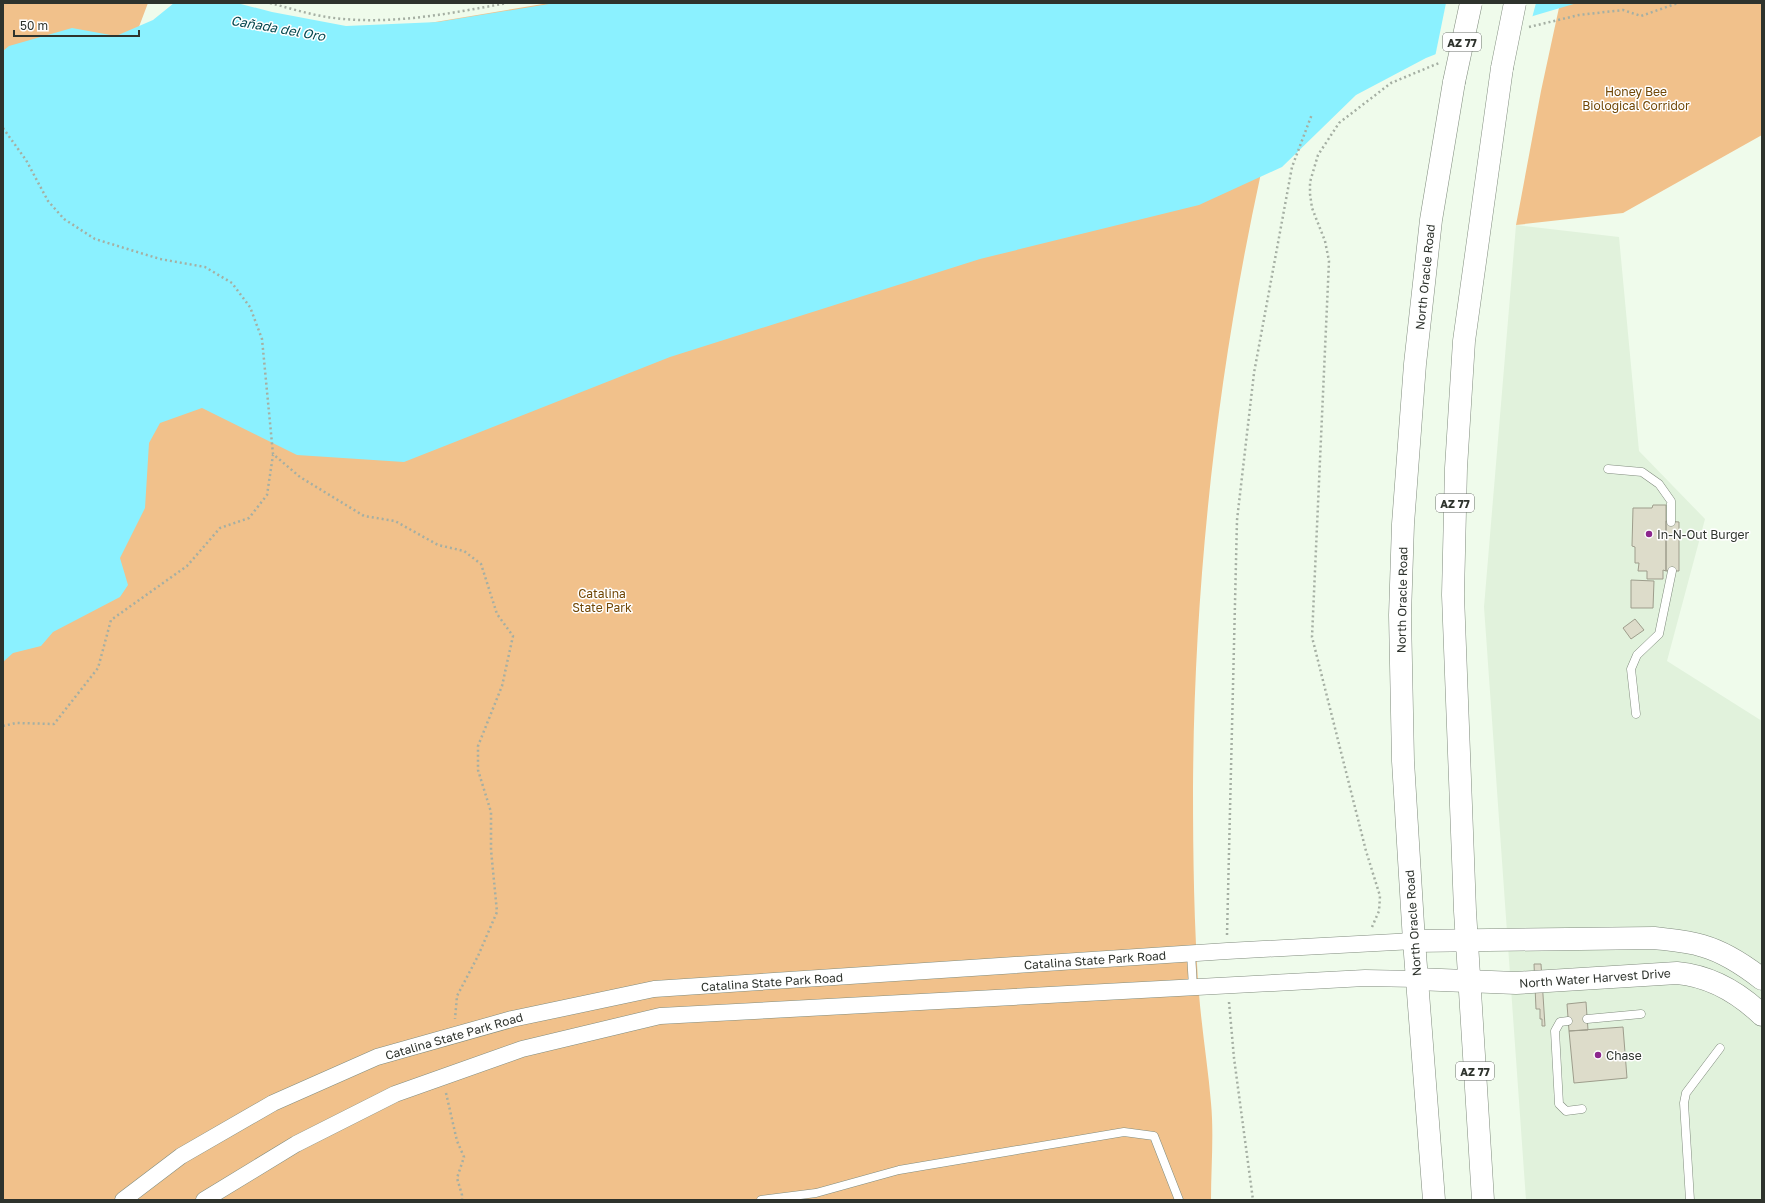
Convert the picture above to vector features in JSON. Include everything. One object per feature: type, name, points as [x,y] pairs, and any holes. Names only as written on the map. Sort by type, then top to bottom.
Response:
[{"type":"main road","name":"North Oracle Road","points":[[1434,1200],[1416,979],[1403,761],[1400,615],[1403,524],[1415,364],[1430,227],[1454,82],[1471,3]]},
{"type":"main road","name":"AZ 77","points":[[1483,1200],[1468,981],[1455,684],[1453,595],[1456,468],[1464,341],[1502,68],[1515,3]]},
{"type":"main road","points":[[1466,941],[1654,938],[1683,941],[1704,946],[1726,955],[1762,978]]},
{"type":"main road","name":"Catalina State Park Road","points":[[1414,942],[1466,941]]},
{"type":"main road","name":"North Water Harvest Drive","points":[[1416,979],[1516,984],[1677,973],[1694,974],[1731,991],[1762,1015]]},
{"type":"street","name":"Catalina State Park Road","points":[[123,1200],[181,1156],[273,1103],[377,1057],[512,1018],[654,990],[1191,953],[1414,942]]},
{"type":"street","points":[[204,1200],[310,1137],[395,1094],[522,1049],[660,1016],[1365,978],[1416,979]]},
{"type":"lane","points":[[1608,469],[1642,472],[1659,484],[1671,501],[1671,522]]},
{"type":"lane","points":[[1636,714],[1631,669],[1638,655],[1659,634],[1672,571]]},
{"type":"lane","points":[[1191,953],[1193,987]]},
{"type":"lane","points":[[1587,1019],[1642,1014]]},
{"type":"lane","points":[[1568,1021],[1560,1022],[1554,1031],[1559,1104],[1566,1111],[1582,1109]]},
{"type":"lane","points":[[1690,1200],[1684,1103],[1686,1093],[1720,1048]]},
{"type":"lane","points":[[761,1200],[816,1193],[899,1170],[1124,1132],[1154,1136],[1179,1200]]},
{"type":"path","points":[[270,3],[327,17],[378,20],[445,14],[507,3]]},
{"type":"path","points":[[1527,27],[1579,15],[1623,10],[1640,16],[1678,3]]},
{"type":"path","points":[[1373,944],[1372,925],[1379,911],[1380,896],[1366,851],[1312,637],[1329,261],[1325,241],[1312,208],[1310,182],[1318,155],[1339,123],[1391,83],[1441,62]]},
{"type":"path","points":[[1227,951],[1237,520],[1254,373],[1292,167],[1312,114]]},
{"type":"path","points":[[3,128],[26,160],[48,200],[64,219],[95,239],[160,259],[205,267],[232,283],[250,307],[262,339],[274,454],[267,495],[249,518],[220,528],[187,566],[111,620],[98,668],[54,724],[16,723],[3,726]]},
{"type":"path","points":[[274,454],[300,477],[364,516],[394,521],[438,545],[464,551],[481,564],[497,614],[513,636],[502,686],[478,746],[478,770],[491,812],[491,850],[496,912],[478,956],[457,996],[453,1036]]},
{"type":"path","points":[[1228,985],[1234,1058],[1253,1200]]},
{"type":"path","points":[[446,1076],[444,1088],[451,1110],[457,1140],[464,1157],[457,1178],[462,1200]]},
{"type":"shaded area","points":[[1516,225],[1619,237],[1639,451],[1705,519],[1667,661],[1762,721],[1762,1200],[1526,1200],[1484,607]]},
{"type":"green space","points":[[3,3],[148,3],[137,32],[3,72]]},
{"type":"green space","name":"Catalina State Park","points":[[549,3],[1305,3],[1271,130],[1245,249],[1220,402],[1203,556],[1194,711],[1193,840],[1197,968],[1212,1115],[1211,1200],[3,1200],[3,94]]},
{"type":"green space","name":"Honey Bee Biological Corridor","points":[[1560,3],[1762,3],[1762,135],[1623,213],[1516,225],[1541,91]]},
{"type":"water","name":"Cañada del Oro","points":[[174,3],[237,3],[272,12],[346,26],[438,22],[555,3],[1577,3],[1533,16],[1426,58],[1356,95],[1282,167],[1199,205],[980,259],[670,357],[404,462],[297,455],[202,408],[160,423],[149,443],[145,508],[120,558],[128,585],[120,597],[53,632],[41,646],[13,653],[3,662],[3,51],[9,46],[72,28],[116,36],[153,20]]},
{"type":"pier","points":[[1446,3],[1536,3],[1532,18],[1435,57]]},
{"type":"building","name":"In-N-Out Burger","points":[[1653,505],[1666,505],[1666,571],[1663,570],[1663,579],[1647,579],[1647,571],[1638,571],[1639,563],[1635,563],[1635,547],[1632,546],[1633,508],[1652,508]]},
{"type":"building","points":[[1666,521],[1679,522],[1679,571],[1666,571]]},
{"type":"building","points":[[1631,580],[1654,581],[1653,608],[1631,608]]},
{"type":"building","points":[[1635,619],[1644,630],[1631,639],[1623,628]]},
{"type":"building","points":[[1534,964],[1541,964],[1545,1026],[1542,1026],[1540,1009],[1536,1009]]},
{"type":"building","points":[[1586,1002],[1588,1030],[1569,1031],[1567,1004]]},
{"type":"building","name":"Chase","points":[[1623,1027],[1627,1078],[1574,1083],[1569,1031]]},
{"type":"place","name":"In-N-Out Burger","points":[[1649,534]]},
{"type":"place","name":"Chase","points":[[1598,1055]]}]
